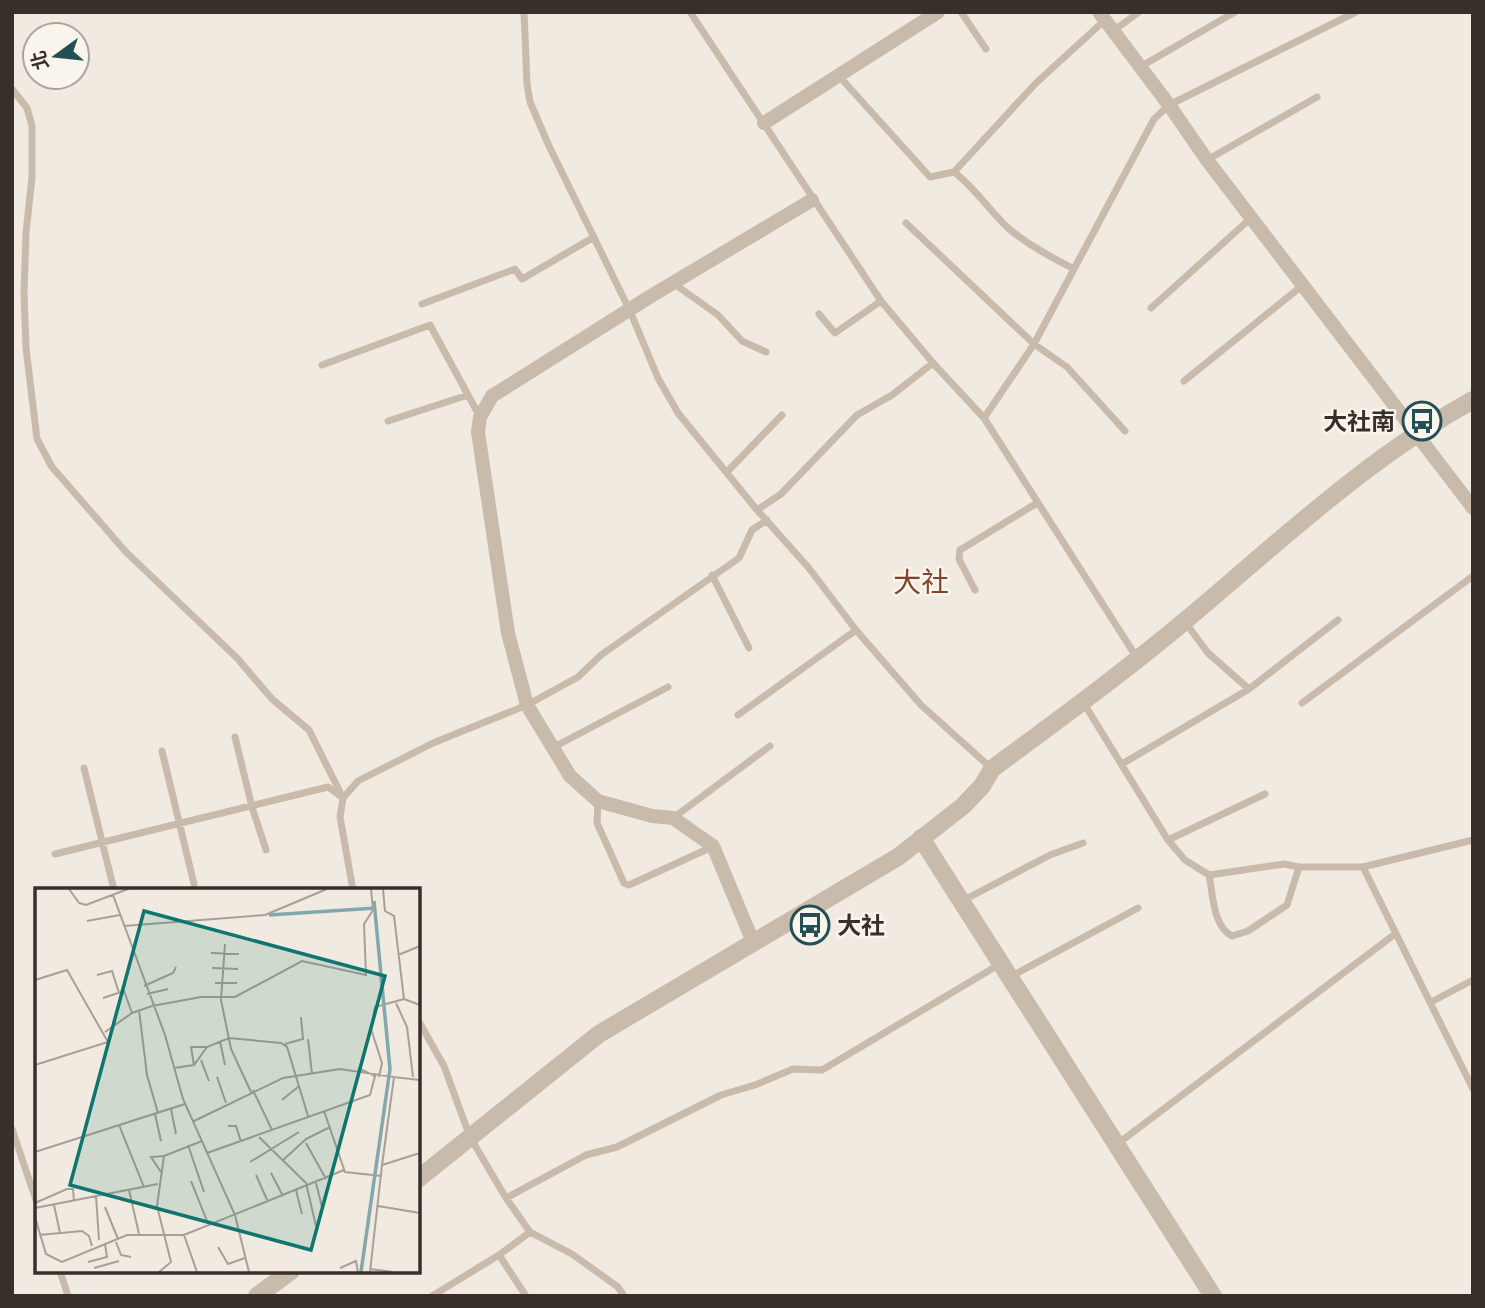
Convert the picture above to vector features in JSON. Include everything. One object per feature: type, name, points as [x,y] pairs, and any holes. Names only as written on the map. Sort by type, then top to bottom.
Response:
[{"type":"street","points":[[764,123],[938,12]]},
{"type":"street","points":[[1106,21],[1206,160],[1473,508]]},
{"type":"street","points":[[753,942],[713,846],[673,818],[652,816],[598,802],[570,776],[527,705],[508,633],[478,432],[480,417],[492,396],[673,283],[813,200]]},
{"type":"street","points":[[420,1177],[598,1034],[898,857],[963,806],[982,786],[992,769],[1138,659],[1314,512],[1415,434],[1473,400]]},
{"type":"street","points":[[921,838],[1213,1296]]},
{"type":"street","points":[[257,1296],[288,1273]]},
{"type":"lane","points":[[524,12],[530,102],[630,311],[658,378],[678,413],[921,705],[992,769]]},
{"type":"lane","points":[[690,12],[881,301],[984,418],[1138,659]]},
{"type":"lane","points":[[961,12],[986,49]]},
{"type":"lane","points":[[838,74],[930,177],[954,172],[1036,83],[1106,21],[1139,12]]},
{"type":"lane","points":[[1140,67],[1235,12]]},
{"type":"lane","points":[[984,418],[1034,344],[1154,119],[1169,105],[1356,12]]},
{"type":"lane","points":[[12,89],[27,107],[32,126],[32,177],[26,233],[24,293],[26,348],[37,439],[52,467],[126,552],[237,658],[272,699],[309,730],[343,798]]},
{"type":"lane","points":[[1206,160],[1317,97]]},
{"type":"lane","points":[[954,172],[965,180],[1008,227],[1036,248],[1074,269]]},
{"type":"lane","points":[[1151,308],[1251,218]]},
{"type":"lane","points":[[906,223],[1034,344],[1067,367],[1125,431]]},
{"type":"lane","points":[[422,304],[515,269],[522,279],[594,237]]},
{"type":"lane","points":[[673,283],[718,315],[741,341],[766,352]]},
{"type":"lane","points":[[1184,381],[1303,285]]},
{"type":"lane","points":[[819,314],[835,333],[881,301]]},
{"type":"lane","points":[[323,365],[430,326],[480,417]]},
{"type":"lane","points":[[757,510],[781,494],[857,415],[892,395],[933,363]]},
{"type":"lane","points":[[388,421],[468,395]]},
{"type":"lane","points":[[727,472],[782,415]]},
{"type":"lane","points":[[975,590],[959,559],[960,550],[1037,503]]},
{"type":"lane","points":[[354,888],[340,817],[343,798],[358,781],[423,748],[527,705],[578,677],[601,655],[739,558],[752,530],[767,520]]},
{"type":"lane","points":[[712,575],[749,648]]},
{"type":"lane","points":[[1302,703],[1473,576]]},
{"type":"lane","points":[[1122,764],[1249,689],[1338,620]]},
{"type":"lane","points":[[1185,621],[1208,653],[1249,689]]},
{"type":"lane","points":[[738,715],[856,630]]},
{"type":"lane","points":[[554,747],[668,687]]},
{"type":"lane","points":[[1083,702],[1168,840],[1185,860],[1209,876],[1284,864],[1299,867],[1363,867],[1473,840]]},
{"type":"lane","points":[[235,737],[252,807],[266,850]]},
{"type":"lane","points":[[673,818],[770,746]]},
{"type":"lane","points":[[162,751],[194,884]]},
{"type":"lane","points":[[84,768],[114,888]]},
{"type":"lane","points":[[55,854],[328,788],[343,798]]},
{"type":"lane","points":[[1168,840],[1265,794]]},
{"type":"lane","points":[[598,802],[597,823],[624,883],[629,885],[713,846]]},
{"type":"lane","points":[[962,901],[1050,855],[1083,843]]},
{"type":"lane","points":[[1209,876],[1219,921],[1225,932],[1232,936],[1248,931],[1287,905],[1299,867]]},
{"type":"lane","points":[[1363,867],[1473,1089]]},
{"type":"lane","points":[[506,1198],[586,1155],[617,1147],[721,1095],[755,1085],[793,1069],[822,1070],[1005,970],[1138,908]]},
{"type":"lane","points":[[1116,1145],[1395,934]]},
{"type":"lane","points":[[1431,1002],[1473,980]]},
{"type":"lane","points":[[420,1024],[444,1066],[470,1137],[506,1198],[530,1232],[572,1254],[618,1287],[624,1296]]},
{"type":"lane","points":[[12,1129],[35,1197]]},
{"type":"lane","points":[[432,1296],[499,1255],[530,1232]]},
{"type":"lane","points":[[499,1255],[526,1296]]},
{"type":"lane","points":[[61,1273],[68,1296]]},
{"type":"place","name":"大社南","points":[[1422,421]]},
{"type":"place","name":"大社","points":[[810,925]]},
{"type":"district","name":"大社","points":[[921,582]]}]
